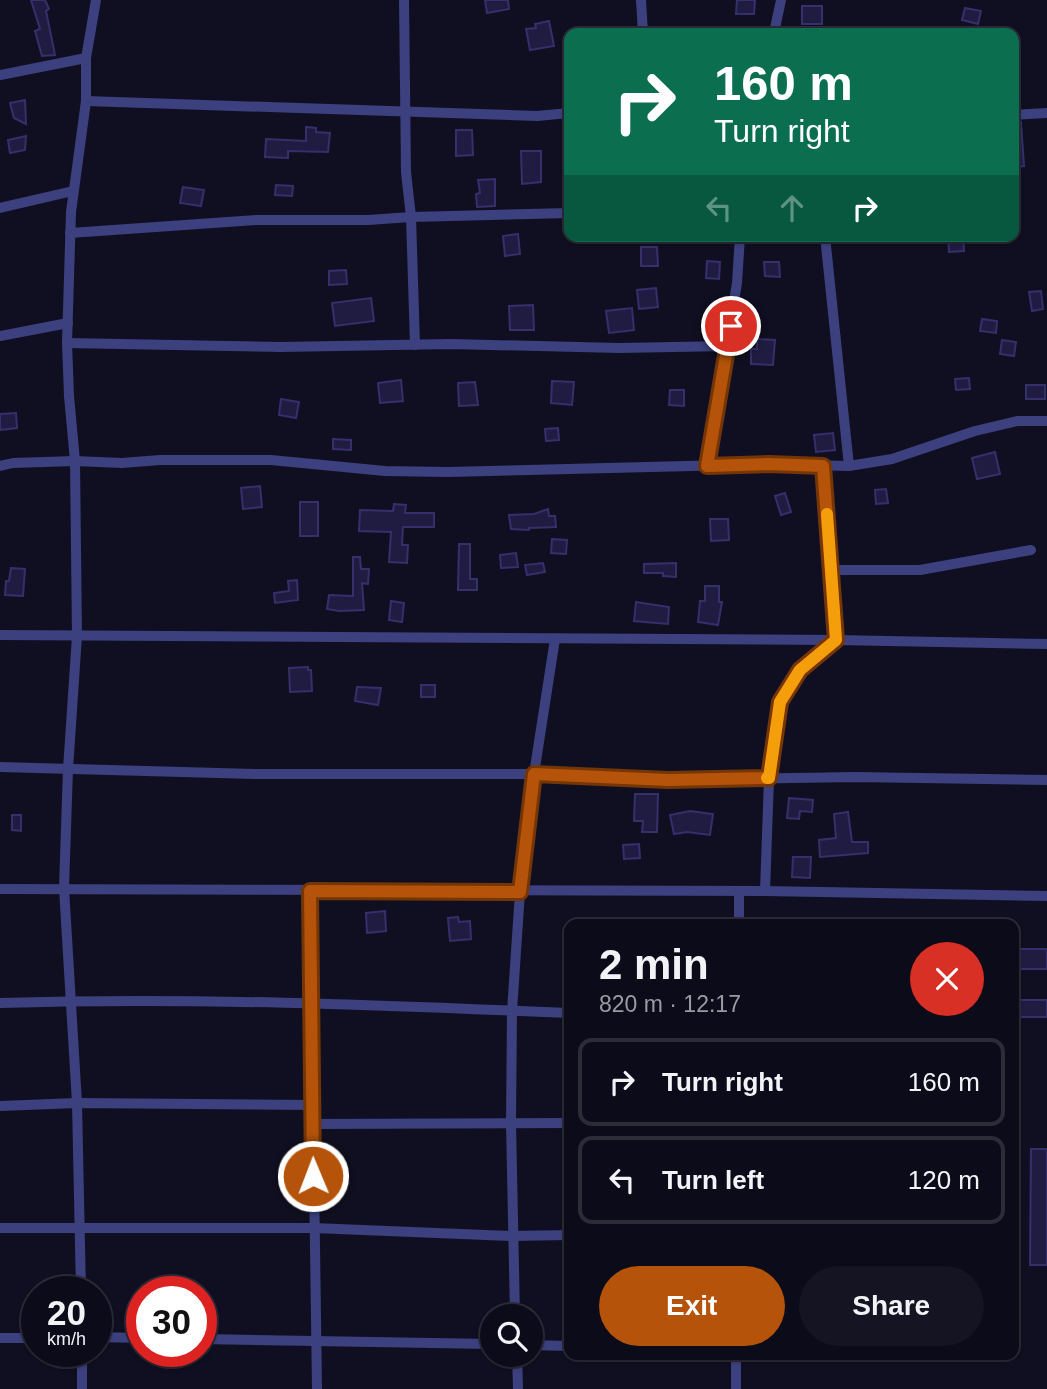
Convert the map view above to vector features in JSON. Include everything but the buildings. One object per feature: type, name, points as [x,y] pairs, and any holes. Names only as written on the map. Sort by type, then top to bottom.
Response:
[{"type":"street","points":[[81,1276],[77,1103],[64,888],[68,769],[77,636],[75,461],[67,343],[73,191],[86,101],[86,58],[96,0]]},
{"type":"street","points":[[404,0],[405,173],[411,217],[415,345]]},
{"type":"street","points":[[641,0],[643,28]]},
{"type":"street","points":[[775,28],[781,0]]},
{"type":"street","points":[[0,75],[86,58]]},
{"type":"street","points":[[86,101],[537,116],[564,113]]},
{"type":"street","points":[[1019,115],[1047,113]]},
{"type":"street","points":[[0,208],[73,191]]},
{"type":"street","points":[[70,233],[257,220],[368,220],[564,213]]},
{"type":"street","points":[[707,466],[728,346],[740,242]]},
{"type":"street","points":[[826,242],[849,466]]},
{"type":"street","points":[[0,336],[68,323]]},
{"type":"street","points":[[67,343],[280,347],[728,346]]},
{"type":"street","points":[[0,466],[13,463],[75,461],[122,463],[160,460],[271,460],[385,471],[447,472],[769,464],[849,466],[892,459],[975,431],[1017,421],[1047,421]]},
{"type":"street","points":[[823,466],[836,640]]},
{"type":"street","points":[[831,570],[920,570],[1031,550]]},
{"type":"street","points":[[0,635],[836,640],[1047,644]]},
{"type":"street","points":[[515,1304],[512,1011],[520,892],[534,774],[555,639]]},
{"type":"street","points":[[765,891],[769,778],[780,702],[800,670],[836,640]]},
{"type":"street","points":[[0,768],[255,774],[534,774],[668,780],[1047,780]]},
{"type":"street","points":[[0,889],[765,891],[1047,896]]},
{"type":"street","points":[[310,891],[317,1389]]},
{"type":"street","points":[[738,893],[739,919]]},
{"type":"street","points":[[0,1003],[72,1000],[564,1013]]},
{"type":"street","points":[[0,1106],[77,1103],[312,1105]]},
{"type":"street","points":[[312,1124],[564,1123]]},
{"type":"street","points":[[0,1228],[314,1228],[512,1236],[564,1235]]},
{"type":"street","points":[[0,1338],[21,1338]]},
{"type":"street","points":[[217,1339],[480,1344]]},
{"type":"street","points":[[543,1345],[564,1346]]},
{"type":"street","points":[[736,1360],[736,1389]]},
{"type":"street","points":[[82,1367],[82,1389]]},
{"type":"street","points":[[517,1367],[518,1389]]},
{"type":"slow traffic","points":[[767,778],[780,702],[800,670],[836,640],[827,514]]},
{"type":"route","points":[[313,1176],[310,891],[520,892],[534,774],[668,780],[769,778],[780,702],[800,670],[836,640],[823,466],[707,466],[731,326]]}]
